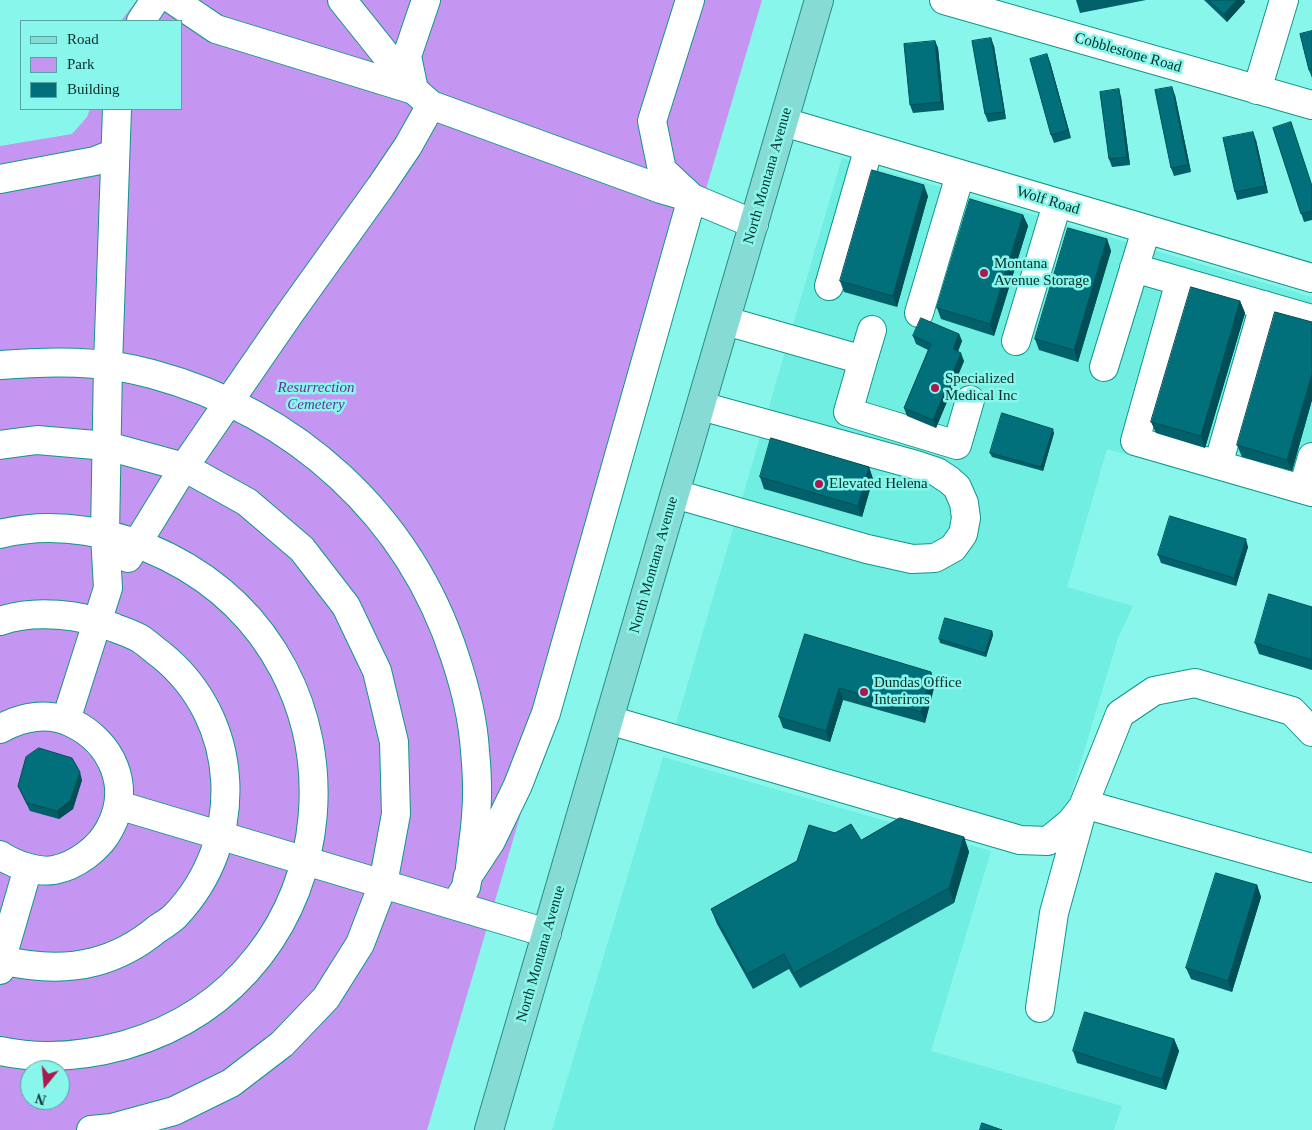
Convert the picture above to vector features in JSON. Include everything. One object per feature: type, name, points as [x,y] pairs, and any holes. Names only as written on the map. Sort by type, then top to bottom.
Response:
[{"type":"main road","name":"North Montana Avenue","points":[[489,1130],[819,0]]},
{"type":"street","points":[[142,20],[155,0]]},
{"type":"street","points":[[173,0],[216,28],[423,98],[662,189],[692,198],[754,224]]},
{"type":"street","points":[[344,0],[423,98]]},
{"type":"street","points":[[66,720],[108,588],[138,544],[184,467],[408,146],[423,98],[407,56],[426,0]]},
{"type":"street","points":[[690,0],[652,120],[662,170],[692,198]]},
{"type":"street","name":"Cobblestone Road","points":[[944,0],[1023,11],[1257,90],[1312,105]]},
{"type":"street","points":[[1257,90],[1284,0]]},
{"type":"street","points":[[108,588],[105,535],[108,365],[117,110]]},
{"type":"street","name":"Wolf Road","points":[[784,122],[1312,278]]},
{"type":"street","points":[[829,286],[869,147]]},
{"type":"street","points":[[0,179],[95,161],[115,153]]},
{"type":"street","points":[[918,313],[960,175]]},
{"type":"street","points":[[468,876],[491,841],[518,785],[546,713],[692,198]]},
{"type":"street","points":[[1016,341],[1057,204]]},
{"type":"street","points":[[1104,367],[1146,230]]},
{"type":"street","points":[[1134,268],[1312,319]]},
{"type":"street","points":[[1180,281],[1134,441],[1307,490],[1312,457]]},
{"type":"street","points":[[1218,465],[1264,305]]},
{"type":"street","points":[[726,320],[863,360]]},
{"type":"street","points":[[872,330],[848,412],[957,444],[970,400]]},
{"type":"street","points":[[0,365],[48,361],[108,365],[150,373],[191,386],[230,402],[286,433],[336,472],[374,511],[416,570],[445,627],[465,687],[475,750],[477,814],[466,887],[455,905]]},
{"type":"street","points":[[675,494],[866,549],[912,559],[936,558],[953,548],[963,534],[966,518],[961,495],[957,487],[950,480],[937,472],[701,406]]},
{"type":"street","points":[[0,445],[37,440],[107,446],[184,467],[247,502],[302,549],[346,606],[377,672],[394,742],[396,814],[383,884],[360,944],[326,998],[282,1044],[231,1083],[174,1111],[112,1128],[91,1130]]},
{"type":"street","points":[[0,534],[42,528],[80,530],[105,535],[138,544],[181,564],[209,582],[235,604],[257,628],[276,656],[292,685],[303,716],[312,757],[314,782],[314,815],[306,861],[300,880],[287,911],[270,940],[232,984],[200,1010],[164,1030],[109,1050],[76,1055],[42,1056],[0,1051]]},
{"type":"street","points":[[0,621],[8,618],[53,614],[97,620],[140,638],[175,667],[203,703],[221,745],[227,790],[221,836],[203,879],[175,916],[137,944],[94,962],[47,968],[0,964],[28,868]]},
{"type":"street","points":[[1040,1008],[1054,913],[1084,804],[1120,714],[1154,690],[1195,683],[1292,711],[1312,732]]},
{"type":"street","points":[[0,729],[21,719],[44,716],[66,720],[85,729],[101,743],[113,762],[119,783],[118,805],[110,828],[96,848],[75,861],[53,870],[28,868],[0,855]]},
{"type":"street","points":[[609,720],[1020,840],[1048,841],[1071,822],[1084,804]]},
{"type":"street","points":[[1084,804],[1312,868]]},
{"type":"street","points":[[118,805],[547,933]]},
{"type":"shaded area","points":[[842,158],[1312,297],[1312,508],[1107,449],[1067,587],[1133,606],[1118,638],[1066,811],[1044,828],[1023,829],[674,730]]},
{"type":"shaded area","points":[[663,757],[991,851],[931,1051],[1122,1106],[1114,1130],[552,1130]]},
{"type":"green space","name":"Resurrection Cemetery","points":[[137,0],[762,0],[427,1130],[0,1130],[0,146],[72,134],[87,117],[90,110],[182,110],[182,20],[122,20]]},
{"type":"building","points":[[1209,0],[1237,0],[1224,14]]},
{"type":"building","points":[[1312,31],[1312,69],[1309,70],[1300,34]]},
{"type":"building","points":[[991,38],[1004,112],[985,114],[972,41]]},
{"type":"building","points":[[935,41],[941,102],[910,105],[904,44]]},
{"type":"building","points":[[1047,54],[1068,130],[1051,135],[1030,59]]},
{"type":"building","points":[[1172,87],[1188,165],[1171,168],[1155,90]]},
{"type":"building","points":[[1119,89],[1127,157],[1109,159],[1100,92]]},
{"type":"building","points":[[1291,122],[1312,186],[1312,211],[1301,214],[1273,128]]},
{"type":"building","points":[[1253,132],[1265,186],[1235,192],[1223,138]]},
{"type":"building","points":[[872,170],[924,185],[893,296],[840,281]]},
{"type":"building","name":"Montana Avenue Storage","points":[[970,199],[1023,215],[990,324],[937,308]]},
{"type":"building","points":[[1068,228],[1107,239],[1074,350],[1035,339]]},
{"type":"building","points":[[1191,287],[1240,301],[1201,436],[1151,422]]},
{"type":"building","points":[[1275,312],[1312,322],[1312,374],[1287,460],[1237,445]]},
{"type":"building","name":"Specialized Medical Inc","points":[[921,318],[959,334],[953,349],[961,353],[933,420],[904,408],[931,344],[913,336]]},
{"type":"building","points":[[1002,413],[1053,429],[1041,467],[990,453]]},
{"type":"building","name":"Elevated Helena","points":[[771,438],[869,467],[858,506],[760,477]]},
{"type":"building","points":[[1170,516],[1246,539],[1234,578],[1158,555]]},
{"type":"building","points":[[1269,594],[1312,607],[1312,660],[1255,643]]},
{"type":"building","points":[[945,618],[992,631],[985,653],[939,639]]},
{"type":"building","name":"Dundas Office Interirors","points":[[805,634],[931,672],[921,712],[839,688],[826,731],[779,717]]},
{"type":"building","points":[[39,748],[72,758],[80,772],[70,801],[57,811],[27,803],[18,786],[26,757]]},
{"type":"building","points":[[900,818],[964,837],[949,888],[794,973],[784,954],[747,974],[711,909],[797,861],[809,825],[835,833],[851,824],[861,840]]},
{"type":"building","points":[[1216,873],[1257,885],[1228,981],[1186,968]]},
{"type":"building","points":[[1085,1012],[1174,1039],[1162,1079],[1073,1051]]},
{"type":"building","points":[[982,1123],[1002,1130],[980,1130]]},
{"type":"place","name":"Montana Avenue Storage","points":[[984,273]]},
{"type":"place","name":"Specialized Medical Inc","points":[[935,388]]},
{"type":"place","name":"Elevated Helena","points":[[819,484]]},
{"type":"place","name":"Dundas Office Interirors","points":[[864,692]]}]
